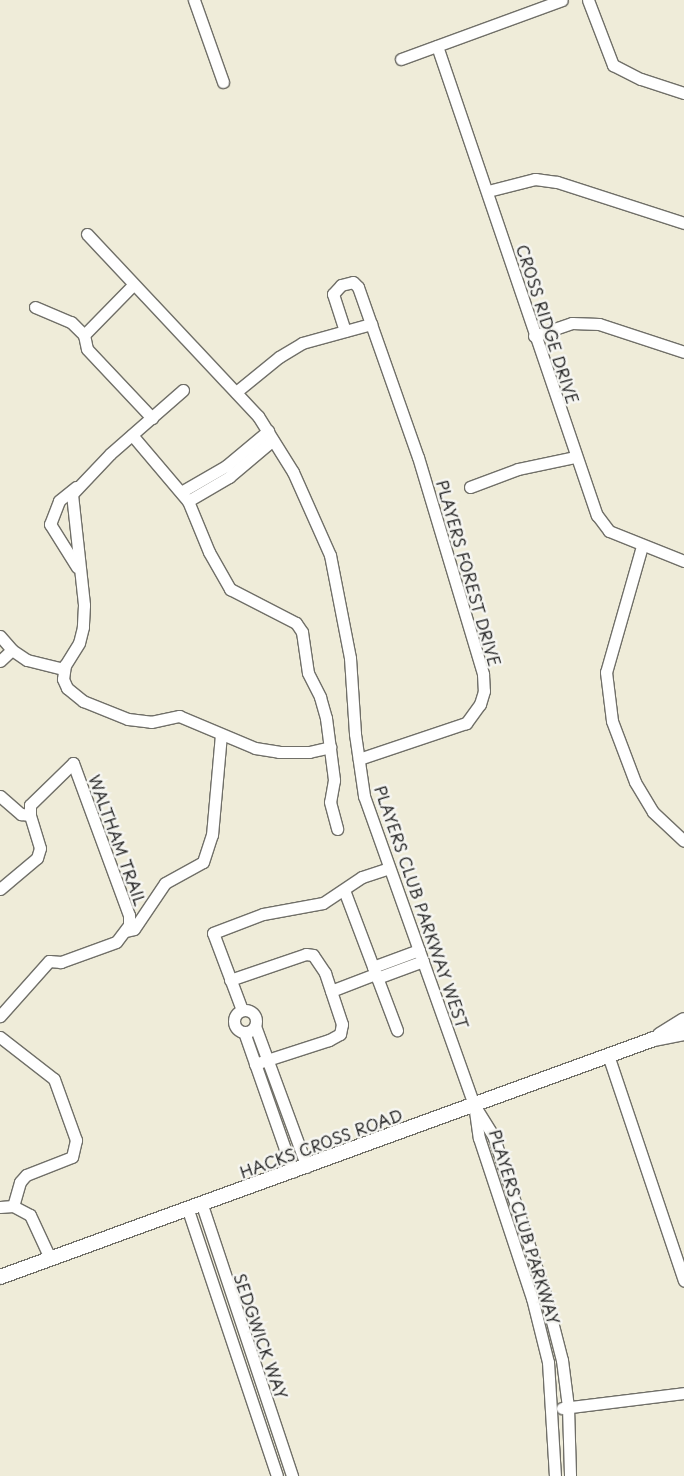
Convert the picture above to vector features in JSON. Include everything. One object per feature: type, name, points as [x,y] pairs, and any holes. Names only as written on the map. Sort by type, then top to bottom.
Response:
[{"type":"main road","name":"HACKS CROSS ROAD","points":[[654,1039],[684,1020]]},
{"type":"main road","name":"HACKS CROSS ROAD","points":[[0,1277],[195,1208],[654,1039],[684,1033]]},
{"type":"street","points":[[194,0],[224,82]]},
{"type":"street","points":[[401,59],[562,0]]},
{"type":"street","points":[[588,0],[613,65],[684,93]]},
{"type":"street","name":"CROSS RIDGE DRIVE","points":[[437,46],[488,191],[575,457],[597,515],[609,531],[642,546],[684,561]]},
{"type":"street","points":[[488,191],[535,179],[557,182],[684,223]]},
{"type":"street","name":"PLAYERS CLUB PARKWAY WEST","points":[[87,234],[133,285],[236,392],[270,436],[293,472],[330,555],[350,658],[364,796],[474,1105]]},
{"type":"street","name":"PLAYERS FOREST DRIVE","points":[[345,331],[333,294],[341,285],[353,282],[358,286],[418,457],[483,674],[484,691],[480,704],[466,723],[360,759]]},
{"type":"street","points":[[84,335],[133,285]]},
{"type":"street","points":[[35,307],[58,314],[84,335],[88,349],[152,418]]},
{"type":"street","points":[[534,336],[572,323],[599,324],[684,352]]},
{"type":"street","points":[[236,392],[279,357],[302,343],[371,324]]},
{"type":"street","points":[[79,569],[50,524],[59,501],[183,390]]},
{"type":"street","points":[[132,435],[185,497],[209,552],[230,589],[296,623],[302,632],[304,660],[320,697],[330,747],[334,780],[330,802],[337,829]]},
{"type":"street","points":[[185,497],[216,479],[270,436]]},
{"type":"street","points":[[470,487],[518,468],[575,457]]},
{"type":"street","points":[[76,487],[72,494],[83,627],[72,654],[63,668],[63,679],[67,688],[83,701],[139,722],[180,716],[255,748],[279,752],[309,752],[330,747]]},
{"type":"street","points":[[642,546],[606,672],[612,721],[635,782],[653,812],[683,839]]},
{"type":"street","points":[[0,636],[12,650],[27,660],[63,668]]},
{"type":"street","points":[[0,661],[12,650]]},
{"type":"street","points":[[0,1016],[49,961],[61,962],[116,942],[126,930],[134,930],[166,883],[203,862],[212,835],[221,734]]},
{"type":"street","name":"WALTHAM TRAIL","points":[[30,815],[30,805],[73,763],[129,915],[126,930]]},
{"type":"street","points":[[0,796],[21,814],[30,815],[40,848],[37,858],[0,888]]},
{"type":"street","points":[[307,1167],[255,1026],[254,1014],[242,1010],[213,933],[263,914],[323,903],[368,874],[389,868]]},
{"type":"street","points":[[344,890],[398,1030]]},
{"type":"street","points":[[230,980],[306,954],[313,955],[331,991],[342,1024],[340,1034],[255,1064]]},
{"type":"street","points":[[331,991],[421,955]]},
{"type":"street","points":[[242,1010],[235,1015],[234,1023],[244,1032],[293,1172]]},
{"type":"street","points":[[244,1032],[255,1026]]},
{"type":"street","points":[[0,1037],[54,1079],[76,1140],[72,1157],[26,1175],[20,1182],[13,1206]]},
{"type":"street","points":[[608,1056],[684,1281]]},
{"type":"street","points":[[266,1094],[278,1089]]},
{"type":"street","name":"PLAYERS CLUB PARKWAY","points":[[474,1105],[492,1135],[545,1294],[562,1360],[568,1407],[570,1476]]},
{"type":"street","name":"PLAYERS CLUB PARKWAY","points":[[474,1105],[479,1138],[544,1344],[553,1409],[555,1476]]},
{"type":"street","points":[[281,1138],[295,1133]]},
{"type":"street","points":[[0,1207],[13,1206],[30,1215],[50,1258]]},
{"type":"street","name":"SEDGWICK WAY","points":[[195,1208],[277,1476]]},
{"type":"street","name":"SEDGWICK WAY","points":[[195,1208],[292,1476]]},
{"type":"street","points":[[553,1409],[684,1393]]}]
